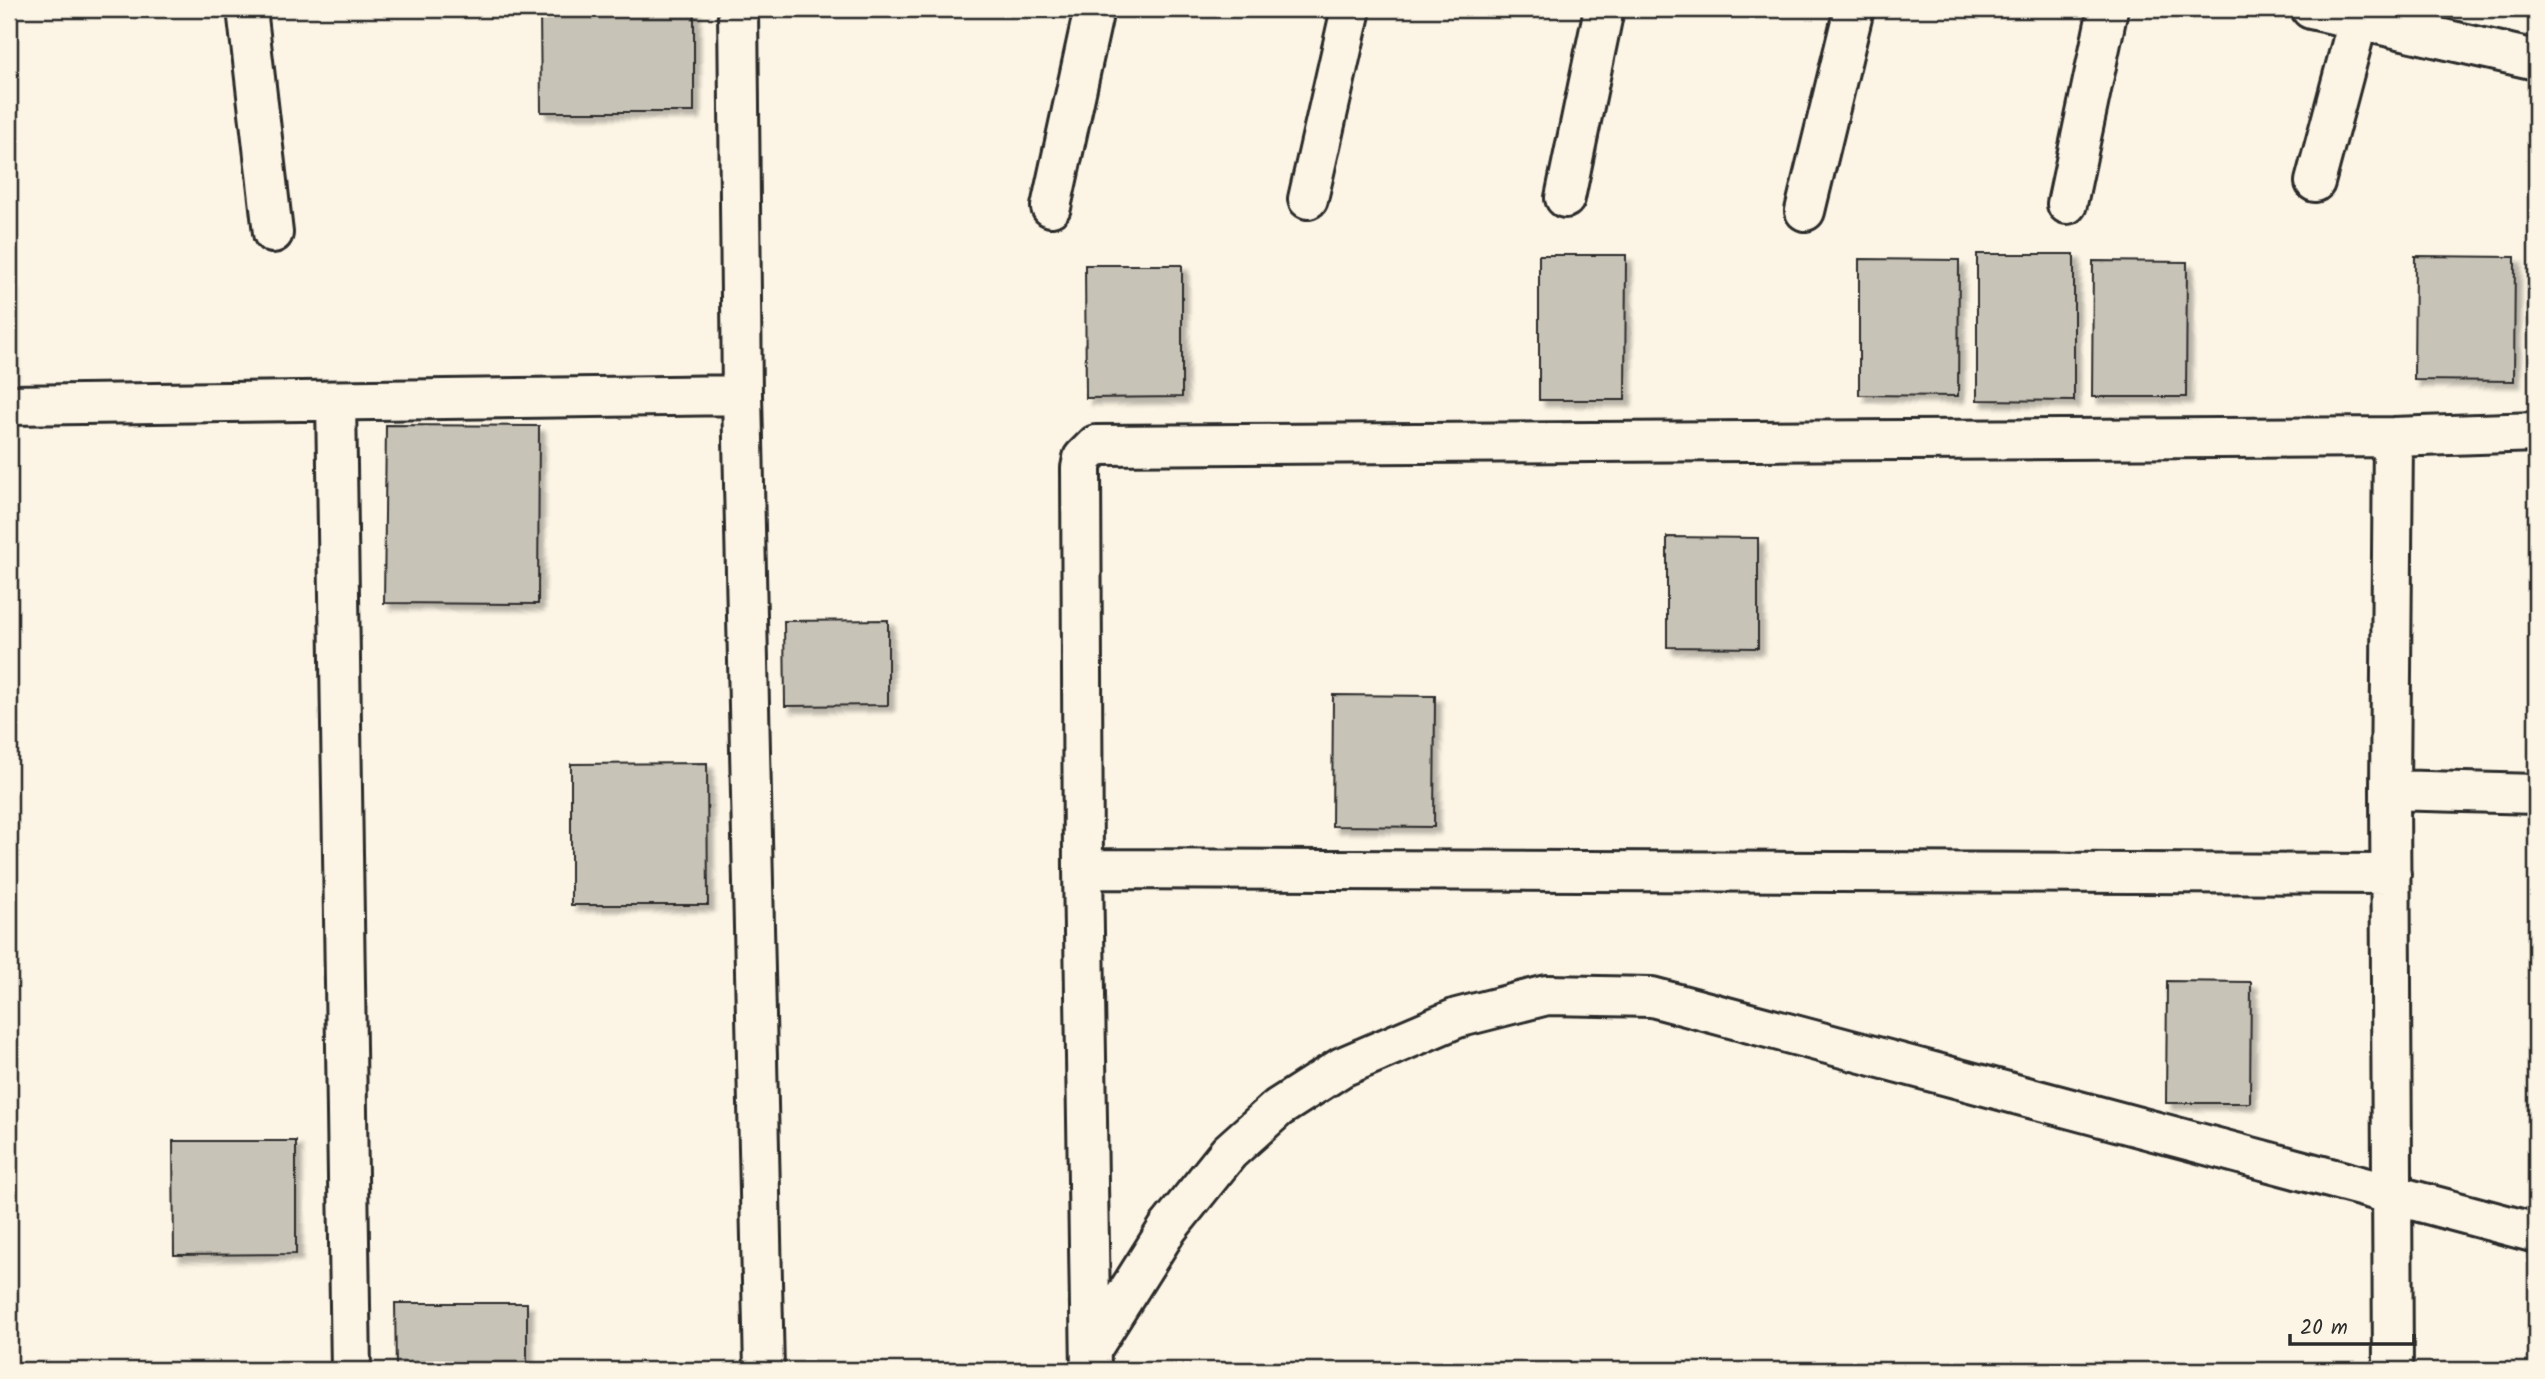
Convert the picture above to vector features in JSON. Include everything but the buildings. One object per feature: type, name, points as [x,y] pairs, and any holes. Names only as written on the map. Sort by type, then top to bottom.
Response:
[{"type":"street","points":[[247,9],[273,233]]},
{"type":"street","points":[[738,9],[742,395],[764,1370]]},
{"type":"street","points":[[1051,207],[1094,9]]},
{"type":"street","points":[[1308,199],[1351,9]]},
{"type":"street","points":[[1564,198],[1604,9]]},
{"type":"street","points":[[1805,211],[1854,9]]},
{"type":"street","points":[[2067,204],[2108,9]]},
{"type":"street","points":[[2311,9],[2359,14],[2536,61]]},
{"type":"street","points":[[2315,182],[2359,14]]},
{"type":"street","points":[[9,405],[742,395]]},
{"type":"street","points":[[336,401],[351,1370]]},
{"type":"street","points":[[1091,1360],[1083,869],[1081,468],[1083,458],[1096,445],[2393,437],[2536,432]]},
{"type":"street","points":[[2393,437],[2390,790],[2393,1370]]},
{"type":"street","points":[[2390,790],[2536,794]]},
{"type":"street","points":[[1083,869],[2390,874]]},
{"type":"street","points":[[1091,1360],[1168,1228],[1229,1152],[1278,1108],[1342,1067],[1457,1018],[1547,995],[1652,997],[2536,1233]]}]
